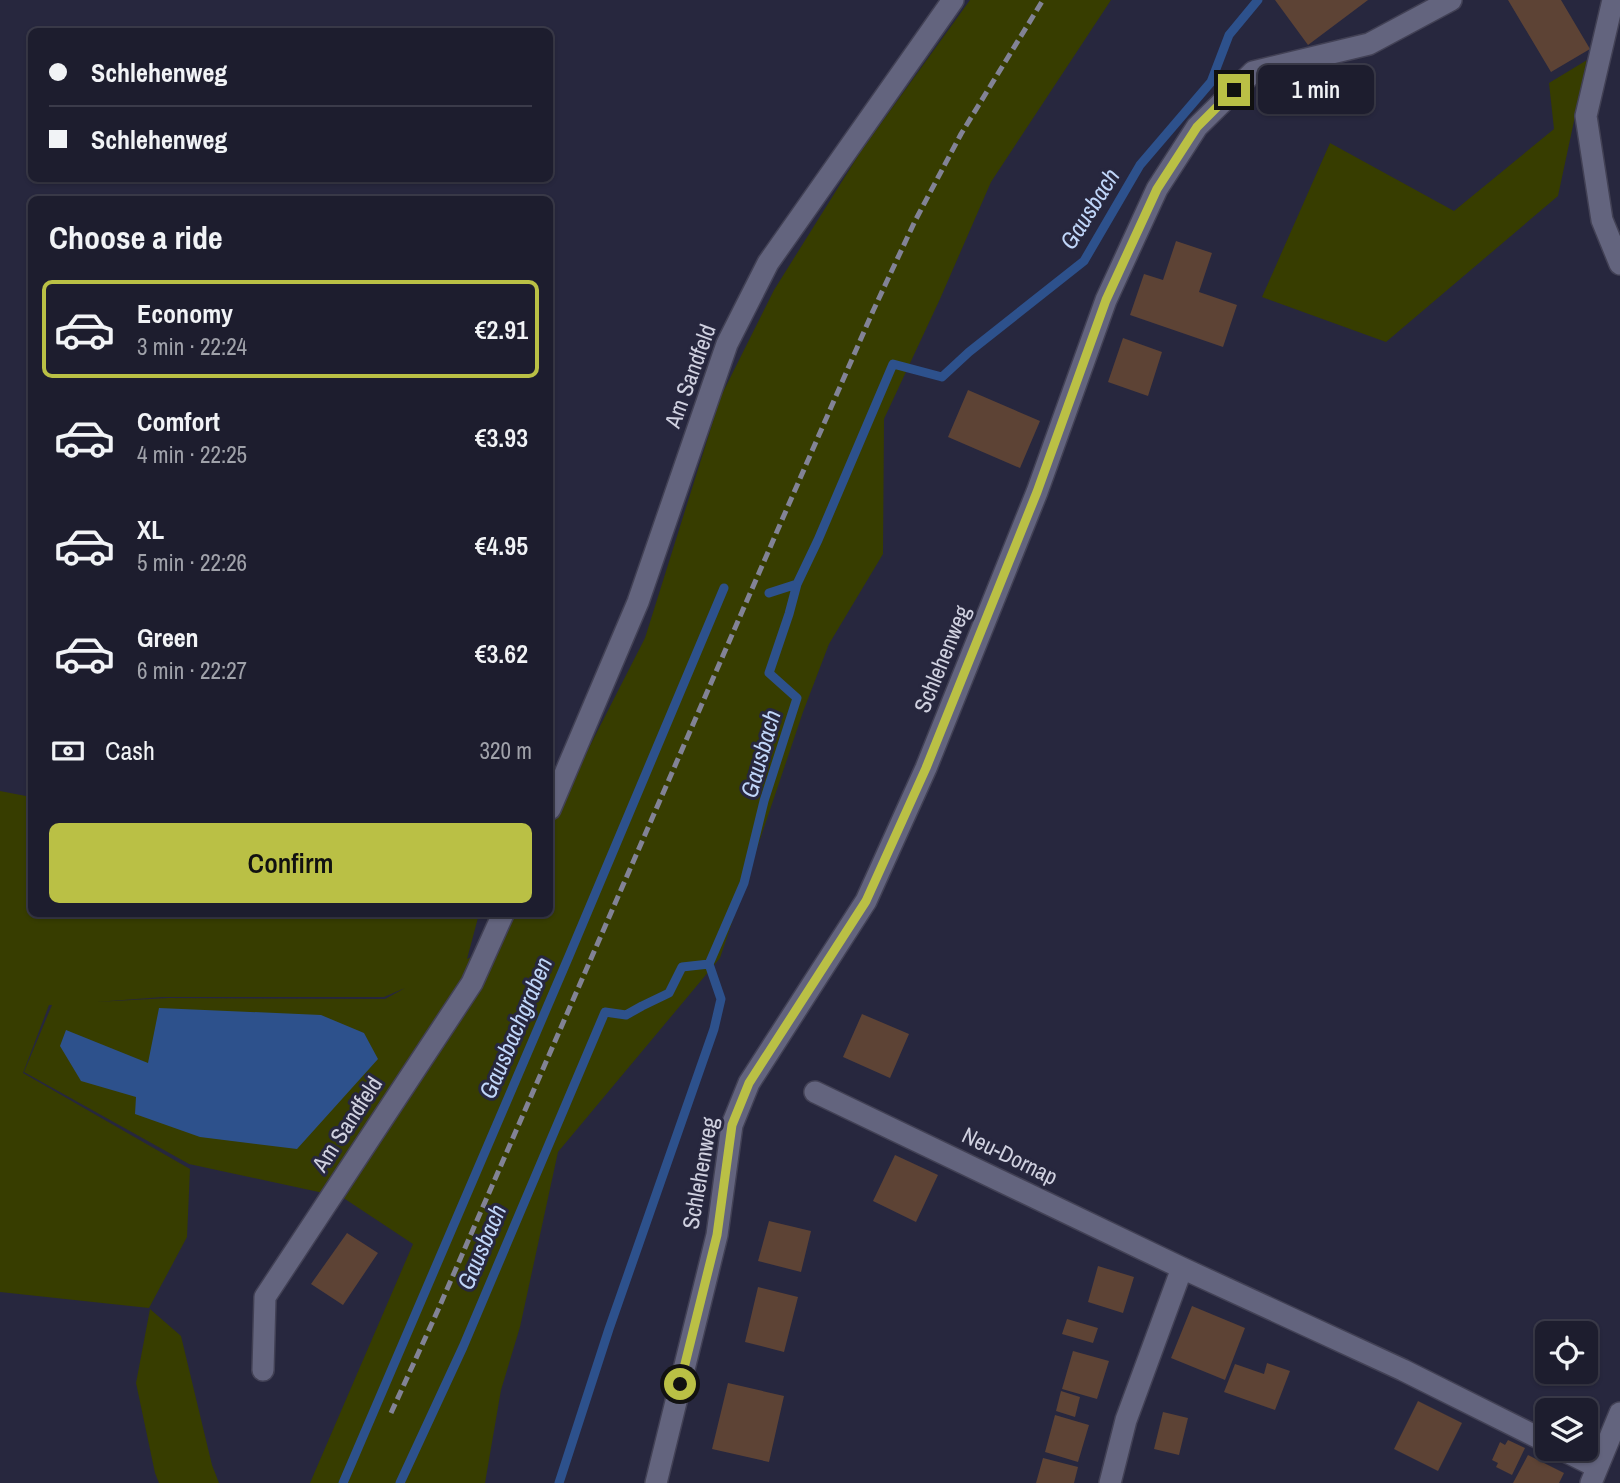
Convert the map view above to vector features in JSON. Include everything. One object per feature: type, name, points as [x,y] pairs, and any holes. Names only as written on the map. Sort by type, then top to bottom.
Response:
[{"type":"street","name":"Am Sandfeld","points":[[553,802],[638,602],[727,344],[768,263],[953,0]]},
{"type":"street","name":"Schlehenweg","points":[[656,1483],[717,1235],[732,1125],[749,1083],[866,901],[926,768],[1037,492],[1106,300],[1157,189],[1197,127],[1253,72],[1369,44],[1451,0]]},
{"type":"street","points":[[1613,0],[1586,117],[1602,220],[1620,264]]},
{"type":"street","name":"Am Sandfeld","points":[[263,1370],[265,1297],[472,983],[502,917]]},
{"type":"street","name":"Neu-Dornap","points":[[815,1091],[1182,1268],[1403,1370],[1535,1436]]},
{"type":"street","points":[[1110,1483],[1126,1420],[1182,1268]]},
{"type":"street","points":[[1576,1461],[1594,1475],[1620,1413]]},
{"type":"green space","points":[[970,0],[1111,0],[991,182],[884,419],[883,554],[829,644],[803,712],[720,958],[558,1152],[520,1327],[501,1390],[485,1483],[310,1483],[413,1244],[342,1197],[189,1164],[24,1072],[52,1005],[49,1005],[23,1073],[190,1169],[187,1237],[149,1308],[0,1292],[0,791],[28,796],[28,917],[478,917],[467,959],[492,947],[506,917],[553,917],[553,818],[645,638],[721,396],[774,290],[861,151]],"holes":[[[405,988],[385,999],[168,998],[96,1002],[163,997],[384,997]]]},
{"type":"green space","points":[[1587,60],[1558,196],[1386,342],[1262,297],[1330,143],[1454,211],[1554,129],[1549,83]]},
{"type":"green space","points":[[150,1309],[181,1336],[212,1465],[219,1483],[159,1483],[155,1473],[136,1383]]},
{"type":"water","points":[[159,1008],[321,1015],[364,1033],[378,1059],[297,1149],[200,1137],[135,1114],[136,1097],[81,1081],[60,1046],[66,1030],[148,1063]]},
{"type":"building","points":[[1275,0],[1368,0],[1308,45]]},
{"type":"building","points":[[1508,0],[1561,0],[1590,49],[1551,72]]},
{"type":"building","points":[[1176,241],[1212,253],[1199,292],[1237,305],[1223,347],[1130,315],[1144,274],[1163,280]]},
{"type":"building","points":[[1123,338],[1162,352],[1148,396],[1108,382]]},
{"type":"building","points":[[968,390],[1040,421],[1020,468],[948,437]]},
{"type":"building","points":[[862,1014],[909,1034],[890,1078],[843,1057]]},
{"type":"building","points":[[895,1155],[938,1175],[916,1222],[873,1201]]},
{"type":"building","points":[[769,1221],[811,1231],[801,1272],[758,1261]]},
{"type":"building","points":[[347,1233],[378,1253],[343,1305],[311,1284]]},
{"type":"building","points":[[1098,1266],[1134,1277],[1123,1313],[1088,1302]]},
{"type":"building","points":[[758,1287],[798,1297],[784,1352],[745,1342]]},
{"type":"building","points":[[1192,1306],[1245,1328],[1225,1380],[1171,1358]]},
{"type":"building","points":[[1067,1319],[1098,1328],[1093,1343],[1062,1334]]},
{"type":"building","points":[[1073,1351],[1109,1361],[1097,1399],[1062,1389]]},
{"type":"building","points":[[1267,1363],[1290,1371],[1275,1410],[1224,1392],[1235,1364],[1264,1374]]},
{"type":"building","points":[[728,1383],[784,1396],[769,1462],[712,1449]]},
{"type":"building","points":[[1061,1391],[1080,1397],[1075,1417],[1056,1411]]},
{"type":"building","points":[[1418,1401],[1462,1423],[1438,1471],[1394,1449]]},
{"type":"building","points":[[1163,1412],[1188,1418],[1179,1455],[1154,1449]]},
{"type":"building","points":[[1055,1415],[1089,1425],[1078,1462],[1045,1452]]},
{"type":"building","points":[[1508,1440],[1525,1448],[1512,1475],[1496,1467],[1498,1463],[1492,1460],[1500,1442],[1505,1445]]},
{"type":"building","points":[[1528,1455],[1535,1461],[1564,1473],[1559,1483],[1513,1483]]},
{"type":"building","points":[[1043,1458],[1078,1467],[1074,1483],[1036,1483]]},
{"type":"waterway","name":"Gausbach","points":[[400,1483],[463,1347],[605,1012],[626,1015],[669,993],[682,967],[709,964],[744,883],[764,801],[797,698],[769,673],[797,584],[893,364],[942,377],[969,352],[1084,261],[1140,165],[1211,82],[1229,35],[1258,0]]},
{"type":"waterway","name":"Gausbachgraben","points":[[769,593],[797,584]]},
{"type":"waterway","name":"Gausbachgraben","points":[[343,1483],[724,588]]},
{"type":"waterway","points":[[559,1483],[609,1329],[714,1029],[721,999],[709,964]]},
{"type":"railway","points":[[391,1413],[873,311],[915,221],[961,134],[1043,0]]},
{"type":"route","points":[[680,1384],[717,1235],[732,1125],[749,1083],[866,901],[926,768],[1037,492],[1106,300],[1157,189],[1197,127],[1234,90]]}]
